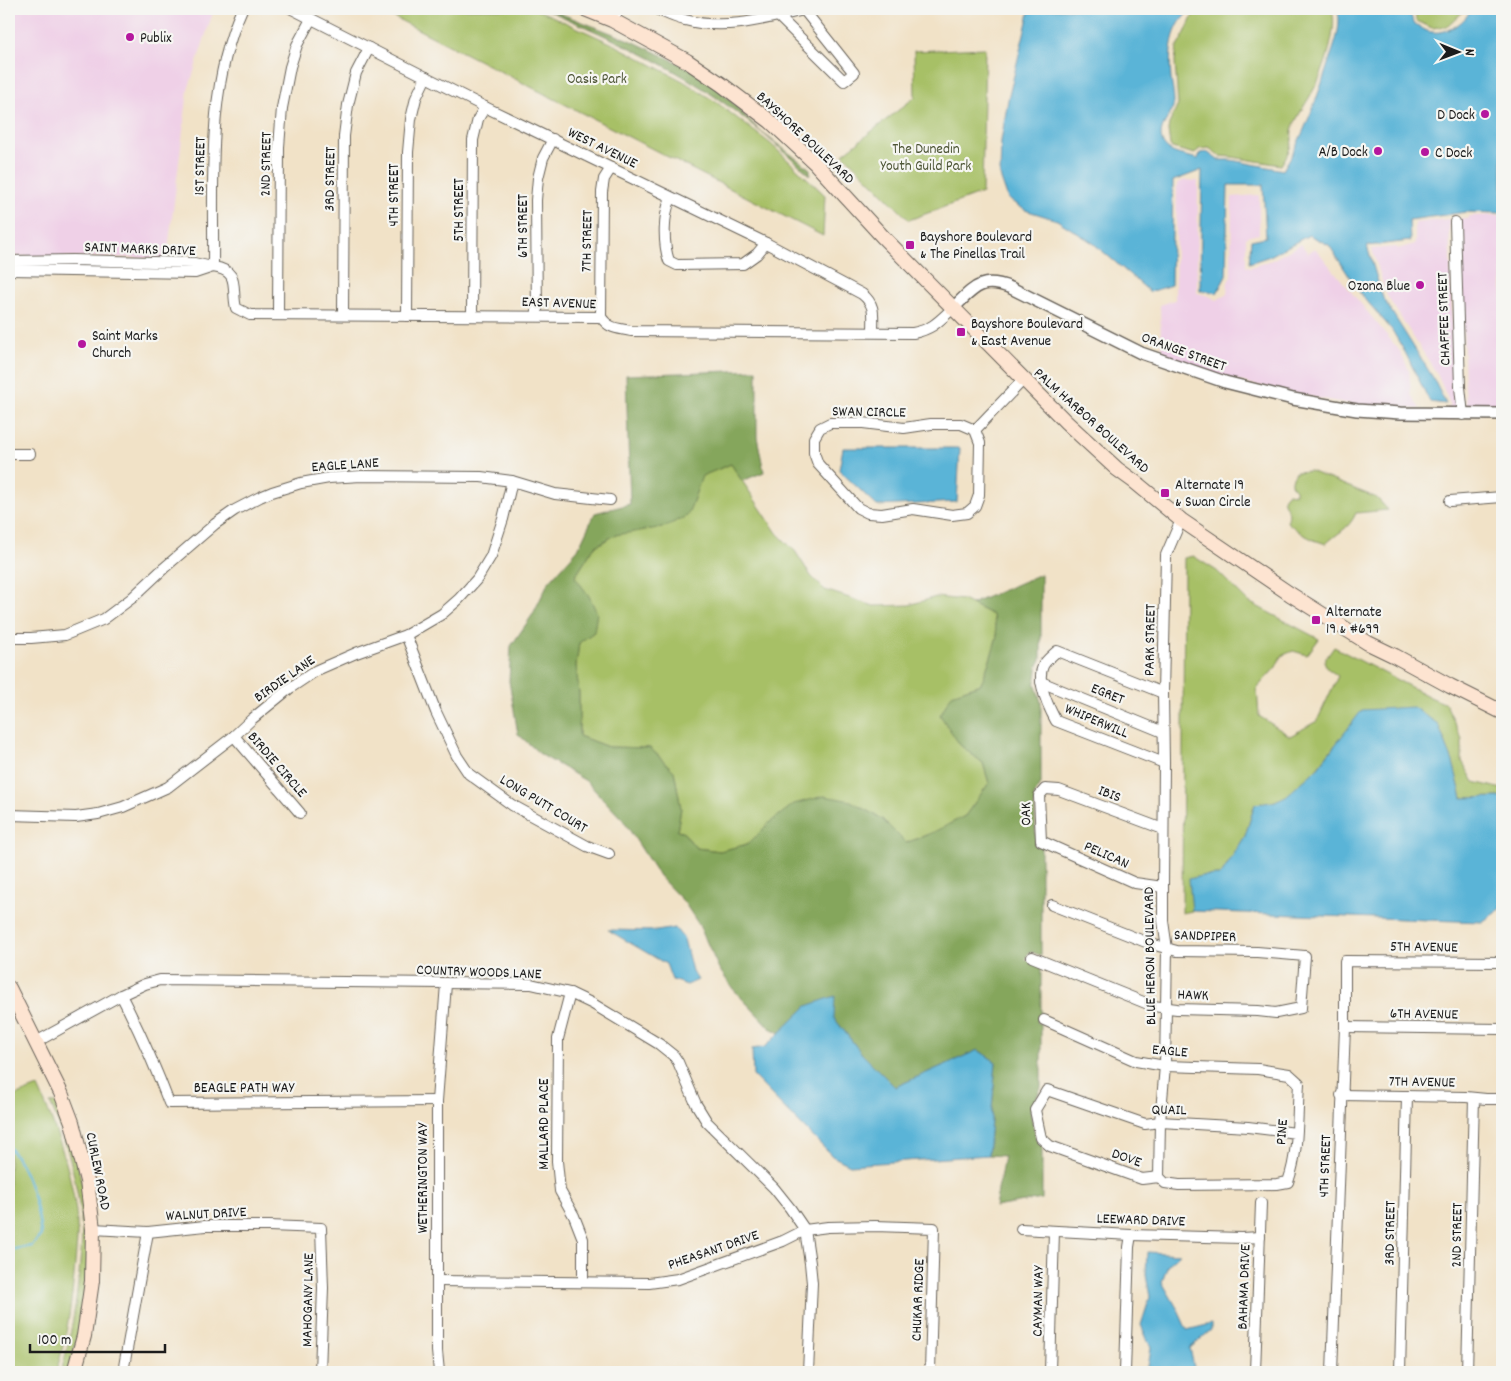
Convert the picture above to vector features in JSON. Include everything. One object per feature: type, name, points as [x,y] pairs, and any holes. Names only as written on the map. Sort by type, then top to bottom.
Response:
[{"type":"main road","name":"BAYSHORE BOULEVARD","points":[[585,9],[615,14],[687,61],[770,121],[816,164],[882,236],[953,308]]},
{"type":"main road","name":"PALM HARBOR BOULEVARD","points":[[953,308],[1023,380],[1117,469],[1181,520],[1282,589],[1368,644],[1395,656],[1502,712]]},
{"type":"main road","name":"CURLEW ROAD","points":[[9,988],[61,1093],[72,1122],[87,1181],[93,1229],[92,1281],[84,1336],[74,1372]]},
{"type":"street","name":"1ST STREET","points":[[214,268],[216,111],[221,72],[242,9]]},
{"type":"street","name":"WEST AVENUE","points":[[292,9],[485,107],[766,243],[862,294],[870,300],[873,309],[873,332]]},
{"type":"street","points":[[656,9],[685,20],[725,25],[805,10],[854,74],[844,81],[778,16]]},
{"type":"street","name":"2ND STREET","points":[[278,314],[279,147],[282,108],[290,67],[297,46],[311,19]]},
{"type":"street","name":"3RD STREET","points":[[343,315],[344,136],[348,105],[356,73],[369,48]]},
{"type":"street","name":"4TH STREET","points":[[407,316],[411,119],[416,98],[426,77]]},
{"type":"street","name":"5TH STREET","points":[[472,316],[473,140],[478,119],[485,107]]},
{"type":"street","name":"6TH STREET","points":[[537,316],[536,200],[538,178],[543,158],[553,140]]},
{"type":"street","name":"7TH STREET","points":[[601,317],[602,192],[604,179],[611,168]]},
{"type":"street","points":[[671,198],[667,206],[665,218],[666,252],[669,260],[677,265],[743,264],[757,254],[766,243]]},
{"type":"street","name":"CHAFFEE STREET","points":[[1455,222],[1460,387],[1463,415]]},
{"type":"street","name":"SAINT MARKS DRIVE","points":[[9,261],[72,260],[194,263],[214,268]]},
{"type":"street","name":"SAINT MARKS DRIVE","points":[[9,270],[195,273],[214,268]]},
{"type":"street","name":"EAST AVENUE","points":[[214,268],[229,272],[233,280],[236,308],[250,315],[601,317],[612,328],[631,331],[913,333],[935,326],[953,308]]},
{"type":"street","name":"ORANGE STREET","points":[[953,308],[976,287],[987,283],[994,283],[1011,288],[1141,353],[1225,382],[1333,407],[1374,412],[1463,415],[1502,414]]},
{"type":"street","points":[[975,430],[1023,380]]},
{"type":"street","name":"SWAN CIRCLE","points":[[830,423],[864,423],[904,428],[931,424],[960,424],[975,430],[980,443],[979,495],[975,506],[967,512],[952,515],[913,509],[882,514],[868,513],[858,508],[818,464],[814,453],[814,438],[820,428],[830,423]]},
{"type":"street","points":[[9,454],[30,454]]},
{"type":"street","name":"EAGLE LANE","points":[[9,638],[65,635],[104,619],[132,598],[215,524],[235,510],[272,492],[310,481],[342,477],[481,477],[512,481],[555,494],[610,500]]},
{"type":"street","name":"BIRDIE LANE","points":[[9,815],[76,817],[123,808],[168,787],[234,736],[290,688],[317,670],[356,653],[406,635],[442,614],[477,579],[491,556],[503,519],[512,481]]},
{"type":"street","points":[[1450,502],[1502,497]]},
{"type":"street","name":"PARK STREET","points":[[1164,763],[1163,693],[1166,555],[1181,520]]},
{"type":"street","name":"LONG PUTT COURT","points":[[406,635],[436,712],[457,756],[469,774],[512,805],[587,846],[608,854]]},
{"type":"street","points":[[1041,682],[1043,666],[1057,651],[1163,693]]},
{"type":"street","name":"EGRET","points":[[1041,682],[1163,732]]},
{"type":"street","name":"WHIPERWILL","points":[[1041,682],[1047,703],[1056,721],[1164,763]]},
{"type":"street","name":"BIRDIE CIRCLE","points":[[234,736],[300,812]]},
{"type":"street","name":"BLUE HERON BOULEVARD","points":[[1159,1177],[1160,1122],[1165,1066],[1167,949],[1163,921],[1164,763]]},
{"type":"street","name":"IBIS","points":[[1045,789],[1058,790],[1163,829]]},
{"type":"street","name":"OAK","points":[[1041,841],[1039,796],[1045,789]]},
{"type":"street","name":"PELICAN","points":[[1041,841],[1135,883],[1163,887]]},
{"type":"street","name":"SANDPIPER","points":[[1052,905],[1167,949],[1177,951],[1257,952],[1305,956],[1301,1008]]},
{"type":"street","name":"HAWK","points":[[1032,957],[1153,1006],[1276,1013],[1301,1008]]},
{"type":"street","name":"4TH STREET","points":[[1332,1372],[1345,960]]},
{"type":"street","name":"5TH AVENUE","points":[[1345,960],[1502,962]]},
{"type":"street","name":"COUNTRY WOODS LANE","points":[[36,1042],[121,995],[145,984],[160,980],[531,984],[570,993],[593,1004],[659,1044],[674,1056],[696,1104],[712,1129],[774,1188],[805,1230],[812,1283],[808,1372]]},
{"type":"street","name":"WETHERINGTON WAY","points":[[439,1372],[437,1351],[438,1101],[446,984]]},
{"type":"street","name":"MALLARD PLACE","points":[[570,993],[558,1039],[557,1161],[560,1191],[574,1216],[583,1239],[583,1282]]},
{"type":"street","name":"BEAGLE PATH WAY","points":[[121,995],[156,1069],[169,1103],[438,1101]]},
{"type":"street","name":"EAGLE","points":[[1044,1020],[1136,1061],[1165,1066],[1258,1069],[1288,1074],[1299,1083]]},
{"type":"street","name":"6TH AVENUE","points":[[1344,1027],[1502,1029]]},
{"type":"street","name":"PINE","points":[[1288,1182],[1294,1163],[1299,1083]]},
{"type":"street","name":"QUAIL","points":[[1047,1090],[1145,1124],[1160,1122],[1248,1127],[1296,1133]]},
{"type":"street","name":"DOVE","points":[[1047,1090],[1035,1110],[1041,1138],[1050,1146],[1142,1179],[1159,1177],[1165,1183],[1179,1185],[1278,1184],[1288,1182]]},
{"type":"street","name":"7TH AVENUE","points":[[1341,1095],[1502,1099]]},
{"type":"street","name":"3RD STREET","points":[[1400,1372],[1407,1096]]},
{"type":"street","name":"2ND STREET","points":[[1467,1372],[1474,1098]]},
{"type":"street","name":"BAHAMA DRIVE","points":[[1255,1372],[1258,1244],[1261,1203]]},
{"type":"street","name":"WALNUT DRIVE","points":[[93,1229],[148,1232],[205,1226],[320,1228]]},
{"type":"street","name":"PHEASANT DRIVE","points":[[438,1281],[649,1283],[678,1279],[805,1230],[828,1227],[875,1226],[934,1228]]},
{"type":"street","name":"MAHOGANY LANE","points":[[320,1228],[323,1288],[320,1372]]},
{"type":"street","name":"CHUKAR RIDGE","points":[[930,1372],[934,1228]]},
{"type":"street","name":"LEEWARD DRIVE","points":[[1021,1229],[1131,1235],[1260,1237]]},
{"type":"street","name":"CAYMAN WAY","points":[[1050,1372],[1054,1230]]},
{"type":"street","points":[[123,1372],[148,1232]]},
{"type":"street","points":[[1125,1372],[1131,1235]]},
{"type":"shaded area","points":[[9,9],[214,9],[188,90],[167,258],[9,256]]},
{"type":"shaded area","points":[[1186,180],[1198,181],[1197,293],[1217,300],[1227,294],[1228,282],[1231,276],[1232,197],[1259,195],[1259,234],[1246,238],[1246,266],[1251,267],[1272,260],[1301,244],[1308,253],[1315,248],[1399,350],[1409,370],[1411,395],[1420,409],[1374,408],[1295,394],[1226,378],[1164,356],[1161,343],[1160,305],[1175,300],[1177,183]]},
{"type":"shaded area","points":[[1502,215],[1502,405],[1467,408],[1460,218],[1468,219],[1468,216]]},
{"type":"shaded area","points":[[1449,219],[1454,387],[1457,409],[1447,408],[1450,404],[1437,374],[1387,296],[1372,249],[1397,247],[1397,249],[1415,244],[1415,223]]},
{"type":"green space","name":"Oasis Park","points":[[378,9],[534,9],[613,44],[683,81],[716,102],[771,144],[825,195],[823,236]]},
{"type":"green space","points":[[545,9],[634,42],[693,70],[717,87],[760,131],[810,169],[810,175],[750,123],[719,99],[686,78],[634,50]]},
{"type":"green space","points":[[1200,9],[1331,9],[1333,16],[1332,37],[1326,61],[1318,82],[1294,125],[1291,145],[1281,165],[1220,156],[1209,148],[1199,149],[1195,154],[1172,148],[1170,145],[1169,124],[1178,105],[1175,61],[1177,47],[1194,13]]},
{"type":"green space","points":[[1413,9],[1466,9],[1448,26],[1432,28],[1417,21]]},
{"type":"green space","name":"The Dunedin Youth Guild Park","points":[[985,48],[982,193],[909,220],[843,154],[915,97],[914,51]]},
{"type":"green space","points":[[757,370],[757,437],[764,472],[742,481],[731,464],[702,476],[687,516],[664,527],[615,535],[594,547],[575,577],[589,596],[597,613],[594,632],[579,643],[576,666],[579,694],[579,736],[608,747],[650,748],[674,771],[681,808],[677,831],[683,832],[696,848],[720,851],[748,844],[769,823],[794,804],[824,796],[851,801],[882,819],[906,843],[934,832],[965,816],[989,783],[983,763],[960,745],[940,715],[952,694],[981,684],[997,636],[993,615],[971,604],[1041,574],[1041,660],[1034,684],[1036,685],[1041,702],[1041,784],[1034,796],[1036,840],[1034,843],[1036,846],[1041,846],[1041,956],[1030,951],[1025,959],[1041,966],[1041,1014],[1037,1022],[1041,1024],[1041,1088],[1030,1111],[1036,1139],[1042,1145],[1042,1199],[995,1207],[1004,1156],[988,1155],[996,1062],[978,1050],[895,1087],[862,1054],[834,1018],[807,1006],[780,1033],[770,1028],[733,989],[719,969],[699,925],[684,902],[659,876],[623,820],[586,781],[540,754],[518,734],[509,681],[511,646],[533,614],[548,583],[578,549],[595,513],[630,504],[626,375]]},
{"type":"green space","points":[[731,464],[777,533],[795,551],[811,576],[825,590],[874,606],[909,605],[936,597],[963,600],[993,615],[997,636],[981,684],[952,694],[960,745],[983,763],[989,783],[965,816],[934,832],[906,843],[882,819],[769,823],[748,844],[720,851],[696,848],[683,832],[677,832],[681,808],[674,771],[650,748],[608,747],[579,736],[579,694],[576,666],[579,642],[594,632],[575,577],[594,547],[615,535],[634,531],[692,504],[701,476]]},
{"type":"green space","points":[[1310,471],[1377,498],[1388,510],[1356,513],[1350,523],[1326,544],[1302,534],[1287,522],[1288,512],[1283,498],[1287,493],[1295,494],[1291,480],[1296,472]]},
{"type":"green space","points":[[1193,556],[1217,571],[1247,601],[1319,639],[1307,655],[1293,651],[1281,656],[1276,667],[1257,688],[1259,716],[1290,736],[1317,721],[1338,676],[1327,668],[1324,661],[1334,647],[1446,704],[1462,739],[1462,761],[1474,782],[1502,789],[1502,797],[1462,798],[1453,762],[1438,724],[1334,746],[1308,778],[1292,792],[1275,801],[1255,804],[1245,836],[1221,875],[1201,876],[1192,911],[1182,913],[1184,558]]},
{"type":"green space","points":[[38,1087],[58,1136],[72,1187],[77,1227],[74,1278],[66,1332],[56,1372],[9,1372],[9,1098]]},
{"type":"green space","points":[[50,1103],[59,1103],[67,1123],[85,1195],[88,1253],[84,1307],[69,1372],[61,1372],[75,1305],[79,1277],[82,1226],[70,1161]]},
{"type":"water","points":[[1030,9],[1193,9],[1185,15],[1175,31],[1173,40],[1170,69],[1174,102],[1163,126],[1161,136],[1164,146],[1177,154],[1198,159],[1200,153],[1207,152],[1218,160],[1231,160],[1283,170],[1304,130],[1326,72],[1338,30],[1339,19],[1337,9],[1408,9],[1414,23],[1427,31],[1438,32],[1460,23],[1471,9],[1502,9],[1502,213],[1466,212],[1409,220],[1410,241],[1367,246],[1383,298],[1432,376],[1446,404],[1430,402],[1392,330],[1360,293],[1329,245],[1309,235],[1270,256],[1249,263],[1251,240],[1266,237],[1263,185],[1228,185],[1226,276],[1217,293],[1200,290],[1202,170],[1173,181],[1171,285],[1150,292],[1093,243],[1057,220],[1025,210],[1008,199],[1000,176],[1001,141],[1008,100]]},
{"type":"water","points":[[843,448],[960,448],[957,502],[877,506],[839,470]]},
{"type":"water","points":[[1413,707],[1438,724],[1453,762],[1462,798],[1502,797],[1502,908],[1482,922],[1192,911],[1189,879],[1221,875],[1245,836],[1255,804],[1273,802],[1286,796],[1316,770],[1362,710]]},
{"type":"water","points":[[675,928],[684,939],[692,971],[698,980],[687,985],[672,980],[666,964],[608,930],[657,931]]},
{"type":"water","points":[[835,996],[834,1018],[862,1054],[895,1087],[978,1050],[996,1062],[988,1155],[850,1165],[832,1156],[753,1076],[752,1049],[765,1047],[807,1006]]},
{"type":"water","points":[[1147,1252],[1180,1254],[1168,1265],[1162,1282],[1187,1330],[1211,1324],[1211,1330],[1190,1348],[1195,1372],[1147,1372],[1151,1348],[1141,1325],[1150,1297],[1146,1275]]},
{"type":"waterway","points":[[9,1147],[27,1177],[37,1212],[41,1235],[32,1246],[9,1250]]},
{"type":"place","name":"Publix","points":[[130,37]]},
{"type":"place","name":"D Dock","points":[[1485,114]]},
{"type":"place","name":"A/B Dock","points":[[1378,151]]},
{"type":"place","name":"C Dock","points":[[1425,152]]},
{"type":"place","name":"Bayshore Boulevard & The Pinellas Trail","points":[[910,245]]},
{"type":"place","name":"Ozona Blue","points":[[1420,285]]},
{"type":"place","name":"Bayshore Boulevard & East Avenue","points":[[961,332]]},
{"type":"place","name":"Saint Marks Church","points":[[82,344]]},
{"type":"place","name":"Alternate 19 & Swan Circle","points":[[1165,493]]},
{"type":"place","name":"Alternate 19 & #699","points":[[1316,620]]}]
